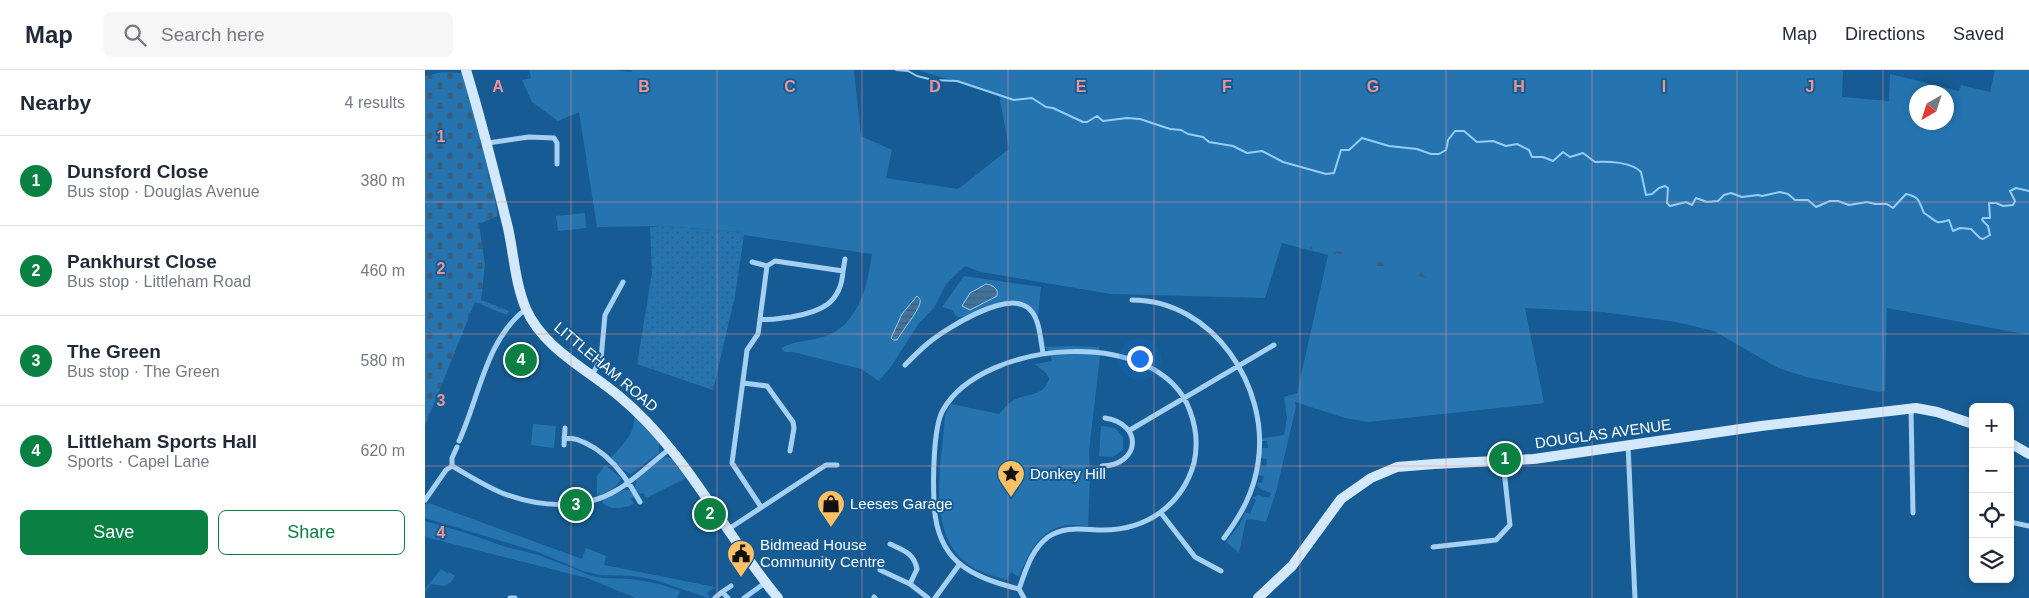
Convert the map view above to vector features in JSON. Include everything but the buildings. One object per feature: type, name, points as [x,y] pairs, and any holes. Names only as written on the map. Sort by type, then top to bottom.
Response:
[{"type":"street","name":"LITTLEHAM ROAD","points":[[466,70],[488,143],[508,229],[516,274],[526,308],[539,330],[549,340],[626,402],[671,448],[727,530],[778,598]]},
{"type":"street","points":[[488,143],[529,137],[553,138],[557,143],[557,164]]},
{"type":"street","points":[[760,319],[768,320],[810,314],[822,309],[833,300],[841,286],[845,259]]},
{"type":"street","points":[[752,262],[767,266],[775,261],[843,271]]},
{"type":"street","points":[[761,507],[732,463],[747,350],[757,337],[767,266]]},
{"type":"street","points":[[591,375],[601,359],[605,315],[623,282]]},
{"type":"street","points":[[1133,300],[1161,302],[1188,314],[1216,337],[1239,366],[1251,390],[1257,413],[1259,461],[1252,490],[1243,509],[1224,538]]},
{"type":"street","points":[[905,365],[928,344],[957,323],[997,305],[1006,303],[1023,304],[1035,316],[1043,353]]},
{"type":"street","points":[[452,466],[452,458],[495,348],[514,317],[526,308]]},
{"type":"street","points":[[1130,430],[1274,345]]},
{"type":"street","points":[[1019,589],[1032,555],[1049,537],[1068,529],[1114,530],[1145,522],[1161,513],[1184,487],[1196,453],[1195,426],[1185,398],[1170,380],[1157,370],[1145,363],[1123,356],[1103,353],[1077,351],[1043,353],[1004,364],[979,376],[958,391],[941,412],[936,438],[933,491],[935,518],[942,542],[959,565],[971,572],[1019,589],[1024,598]]},
{"type":"street","points":[[743,383],[767,386],[793,422],[794,428],[790,451]]},
{"type":"street","points":[[1911,409],[1913,513]]},
{"type":"street","name":"DOUGLAS AVENUE","points":[[1259,598],[1292,566],[1341,499],[1371,478],[1390,469],[1412,465],[1503,461],[1573,454],[1628,444],[1825,418],[1911,409],[1937,412],[1969,423]]},
{"type":"street","points":[[1102,466],[1119,463],[1127,457],[1132,445],[1130,430],[1121,422],[1105,418]]},
{"type":"street","points":[[564,445],[565,428]]},
{"type":"street","points":[[564,437],[577,438],[597,448],[629,481],[640,502]]},
{"type":"street","points":[[1628,444],[1635,598]]},
{"type":"street","points":[[2014,445],[2029,454]]},
{"type":"street","points":[[452,466],[501,493],[524,500],[548,504],[577,504],[598,500],[617,490],[671,448]]},
{"type":"street","points":[[1433,547],[1496,540],[1510,525],[1503,461]]},
{"type":"street","points":[[727,530],[826,464],[837,465]]},
{"type":"street","points":[[425,500],[446,470],[452,466]]},
{"type":"street","points":[[1161,513],[1195,557],[1221,571]]},
{"type":"street","points":[[2014,523],[2029,526]]},
{"type":"street","points":[[890,544],[912,556],[917,568],[910,584]]},
{"type":"street","points":[[935,598],[959,565]]},
{"type":"street","points":[[880,570],[910,584],[928,598]]},
{"type":"street","points":[[745,598],[765,583]]},
{"type":"street","points":[[715,598],[731,586]]},
{"type":"street","points":[[723,592],[729,598]]},
{"type":"street","points":[[510,598],[515,598]]},
{"type":"green space","points":[[529,70],[616,70],[631,72],[632,70],[854,70],[861,136],[892,150],[886,178],[958,189],[1009,149],[999,95],[918,70],[1843,70],[1842,97],[1889,101],[1890,74],[1935,85],[1909,85],[1909,130],[1954,130],[1954,90],[1959,91],[1961,85],[1990,92],[1995,70],[2029,70],[2029,335],[1887,308],[1885,391],[1879,392],[1806,377],[1778,368],[1714,331],[1676,322],[1603,312],[1525,308],[1544,403],[1368,422],[1345,418],[1295,402],[1296,407],[1276,492],[1266,522],[1246,520],[1239,553],[1226,542],[1240,524],[1245,512],[1250,514],[1256,500],[1252,498],[1258,495],[1269,498],[1271,493],[1257,485],[1257,482],[1262,483],[1264,476],[1258,475],[1260,466],[1266,467],[1267,459],[1261,458],[1262,448],[1268,448],[1267,441],[1262,441],[1262,438],[1284,435],[1287,418],[1284,397],[1297,393],[1328,255],[1282,243],[1265,298],[1111,294],[981,272],[965,266],[946,284],[934,308],[919,323],[892,365],[879,381],[861,369],[793,352],[785,352],[781,348],[823,337],[835,332],[845,324],[853,315],[864,291],[872,254],[744,235],[740,232],[662,226],[597,227],[579,112],[558,121],[532,102],[522,80],[531,78]]},
{"type":"green space","points":[[442,72],[462,73],[480,131],[498,216],[479,224],[485,265],[481,300],[509,311],[507,315],[475,302],[425,426],[425,76]]},
{"type":"green space","points":[[585,213],[586,228],[558,231],[556,216]]},
{"type":"green space","points":[[662,226],[740,232],[744,235],[735,296],[713,390],[637,364],[652,273],[650,227]]},
{"type":"green space","points":[[1284,238],[1426,273],[1425,278],[1283,242]]},
{"type":"green space","points":[[964,276],[1041,287],[1038,316],[1029,306],[1020,301],[1010,300],[978,312],[957,317],[952,310],[942,307]]},
{"type":"green space","points":[[1045,347],[1099,347],[1100,356],[1089,451],[1088,527],[1068,525],[1050,531],[1036,543],[1019,577],[1011,572],[1006,580],[971,566],[956,553],[947,537],[941,518],[939,497],[945,416],[951,404],[999,414],[1014,400],[1039,392],[1047,385],[1049,379],[1047,374],[1035,364],[1052,361],[1051,355]]},
{"type":"green space","points":[[634,416],[659,442],[659,453],[631,474],[623,470],[611,458],[630,434],[633,428]]},
{"type":"green space","points":[[533,424],[556,426],[554,448],[531,445]]},
{"type":"green space","points":[[1101,426],[1115,428],[1123,437],[1123,450],[1113,457],[1099,456]]},
{"type":"green space","points":[[664,457],[671,458],[686,478],[646,498],[643,493],[640,494],[635,488],[636,480]]},
{"type":"green space","points":[[605,465],[621,478],[615,487],[597,496],[597,476]]},
{"type":"green space","points":[[624,490],[631,490],[635,496],[631,499],[634,504],[618,508],[603,504],[602,501]]},
{"type":"green space","points":[[429,503],[582,559],[586,548],[606,556],[604,565],[715,587],[707,593],[710,597],[708,598],[655,580],[633,576],[600,575],[583,571],[538,552],[425,518],[425,505]]},
{"type":"green space","points":[[425,521],[506,547],[539,555],[592,576],[632,579],[659,584],[680,591],[677,598],[636,598],[587,578],[425,537]]},
{"type":"green space","points":[[441,569],[455,576],[450,583],[444,586],[431,584],[425,592],[425,589]]},
{"type":"shaded area","points":[[986,284],[995,288],[997,296],[970,310],[962,306],[970,293]]},
{"type":"shaded area","points":[[917,296],[920,299],[919,307],[897,340],[893,340],[891,338],[902,314]]},
{"type":"waterway","points":[[896,70],[908,71],[917,76],[933,80],[957,81],[1014,100],[1032,98],[1046,107],[1053,108],[1083,122],[1087,122],[1097,116],[1103,121],[1127,118],[1140,119],[1203,137],[1209,142],[1233,146],[1247,153],[1262,151],[1283,162],[1326,174],[1334,173],[1341,150],[1349,150],[1362,138],[1389,146],[1439,154],[1446,150],[1448,140],[1455,131],[1464,131],[1477,142],[1493,141],[1506,146],[1517,144],[1529,150],[1532,157],[1543,157],[1553,161],[1563,152],[1570,157],[1583,153],[1595,162],[1612,162],[1632,166],[1641,172],[1646,195],[1652,194],[1665,186],[1668,188],[1667,203],[1670,206],[1686,202],[1692,205],[1696,198],[1707,202],[1718,201],[1724,195],[1731,193],[1742,197],[1762,196],[1780,192],[1788,194],[1795,200],[1808,200],[1816,207],[1830,201],[1838,201],[1849,205],[1867,202],[1887,204],[1893,208],[1906,194],[1917,199],[1924,213],[1936,221],[1949,220],[1953,231],[1960,228],[1971,229],[1983,239],[1990,235],[1988,226],[1982,220],[1983,218],[1990,218],[1989,203],[2003,206],[2013,205],[2015,201],[2010,191],[2016,188],[2029,191]]},
{"type":"place","name":"Littleham Sports Hall","points":[[521,360]]},
{"type":"place","name":"Dunsford Close","points":[[1505,459]]},
{"type":"place","name":"Donkey Hill","points":[[1011,498]]},
{"type":"place","name":"The Green","points":[[576,505]]},
{"type":"place","name":"Pankhurst Close","points":[[710,514]]},
{"type":"place","name":"Leeses Garage","points":[[831,528]]},
{"type":"place","name":"Bidmead House Community Centre","points":[[741,578]]}]
